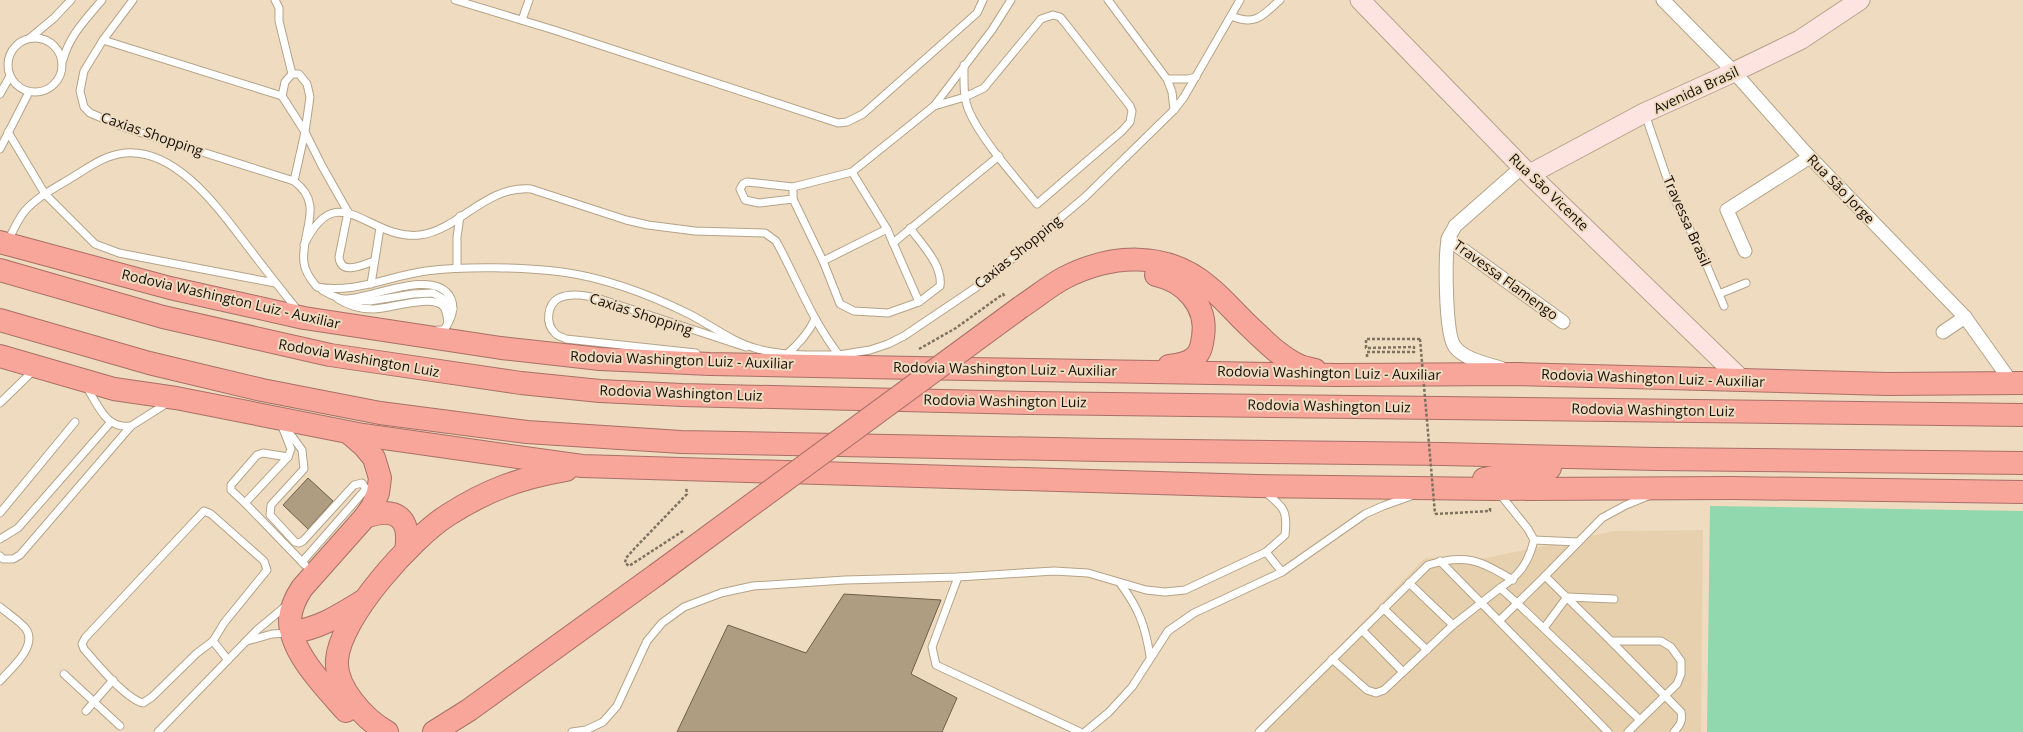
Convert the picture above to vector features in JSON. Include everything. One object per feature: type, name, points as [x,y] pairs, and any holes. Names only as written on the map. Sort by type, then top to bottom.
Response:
[{"type":"highway","name":"Rodovia Washington Luiz - Auxiliar","points":[[3,243],[170,288],[304,318],[501,348],[600,359],[710,364],[1141,370],[1338,375],[1519,374],[1887,384],[2017,383]]},
{"type":"highway","points":[[461,732],[1019,306],[1063,279],[1105,263],[1136,259],[1150,259],[1170,264],[1186,271],[1209,286],[1270,346],[1298,366],[1338,375]]},
{"type":"highway","name":"Rodovia Washington Luiz","points":[[0,270],[141,311],[330,355],[443,373],[520,383],[592,390],[682,395],[1030,403],[2023,415]]},
{"type":"highway","points":[[1019,306],[1087,280],[1109,274],[1135,272],[1161,276],[1179,284],[1192,295],[1201,309],[1205,328],[1201,348],[1196,357],[1185,364],[1141,370]]},
{"type":"highway","points":[[0,320],[150,363],[262,390],[380,413],[527,432],[689,442],[1656,459],[2023,463]]},
{"type":"highway","points":[[218,330],[265,334],[407,355],[551,372],[600,359]]},
{"type":"highway","points":[[0,356],[114,389],[176,398],[349,432],[582,466],[1257,486],[1495,488],[1670,487],[2023,492]]},
{"type":"highway","points":[[349,432],[369,452],[379,469],[380,478],[378,493],[372,507],[365,517],[308,568],[302,588],[295,599],[290,618],[292,632],[297,646],[310,668],[365,732]]},
{"type":"highway","points":[[1443,487],[1528,470],[1656,459]]},
{"type":"highway","points":[[387,732],[371,720],[349,696],[343,687],[337,668],[338,653],[343,637],[366,599],[406,551],[446,516],[504,485],[537,475],[582,466]]},
{"type":"highway","points":[[365,517],[384,512],[392,513],[400,517],[405,524],[407,532],[406,551]]},
{"type":"highway","points":[[434,732],[469,710],[662,579]]},
{"type":"highway","points":[[292,632],[310,630],[325,624],[366,599]]},
{"type":"main road","name":"Rua Sāo Vicente","points":[[1360,0],[1526,171],[1742,380]]},
{"type":"main road","name":"Avenida Brasil","points":[[1526,171],[1644,113],[1800,40],[1860,0]]},
{"type":"street","name":"Rua São Jorge","points":[[1662,0],[1734,72],[1810,157],[1965,318],[2017,383]]},
{"type":"street","points":[[1745,250],[1727,210],[1810,157]]},
{"type":"street","name":"Avenida Brasil","points":[[1448,239],[1455,226],[1526,171]]},
{"type":"street","points":[[1448,239],[1447,269],[1449,332],[1454,347],[1462,354],[1519,374]]},
{"type":"street","name":"Travessa Flamengo","points":[[1448,239],[1564,322]]},
{"type":"street","points":[[1943,332],[1965,318]]},
{"type":"lane","points":[[71,0],[49,24],[30,38],[23,41],[11,52],[8,60],[10,76],[21,89],[38,93],[54,86],[59,79],[67,47],[73,35],[102,0]]},
{"type":"lane","name":"Caxias Shopping","points":[[133,0],[103,40],[84,71],[80,91],[84,107],[90,113],[126,128],[294,181]]},
{"type":"lane","points":[[275,0],[292,74]]},
{"type":"lane","points":[[454,0],[522,20],[838,123],[847,122],[863,114],[977,12],[984,0]]},
{"type":"lane","points":[[522,20],[529,0]]},
{"type":"lane","points":[[793,199],[752,202],[745,200],[740,189],[743,184],[747,182],[793,187],[852,172],[934,106],[992,30],[1011,0]]},
{"type":"lane","points":[[1108,0],[1167,79],[1174,100],[1174,110]]},
{"type":"lane","name":"Caxias Shopping","points":[[706,354],[566,339],[556,334],[549,326],[548,316],[552,303],[559,298],[569,295],[584,296],[600,299],[756,349],[786,355],[839,355],[870,350],[888,344],[904,336],[987,280],[1085,198],[1174,110],[1196,77],[1240,0]]},
{"type":"lane","points":[[1231,16],[1243,21],[1254,20],[1261,17],[1280,0]]},
{"type":"lane","points":[[934,106],[965,97],[984,88],[1041,19],[1053,15],[1060,17],[1130,106],[1132,111],[1130,122],[1112,140],[1037,204],[999,156],[969,111],[965,97],[964,65]]},
{"type":"lane","points":[[30,38],[39,38],[52,43],[60,53],[63,62]]},
{"type":"lane","points":[[103,40],[282,96],[305,132],[348,212],[338,257],[339,263],[344,267],[349,268],[374,261]]},
{"type":"lane","points":[[282,96],[285,82],[292,74],[299,74],[307,84],[310,97],[305,132],[294,181],[307,195],[310,206],[310,217],[304,245],[304,262],[308,276],[317,287],[350,306],[368,309],[424,301],[438,302],[444,306],[448,323]]},
{"type":"lane","points":[[0,94],[10,76]]},
{"type":"lane","points":[[1167,79],[1188,79],[1196,77]]},
{"type":"lane","points":[[0,149],[29,92]]},
{"type":"lane","name":"Travessa Brasil","points":[[1644,113],[1673,196],[1701,252],[1724,306]]},
{"type":"lane","points":[[8,132],[45,194],[96,244],[106,249],[275,283]]},
{"type":"lane","points":[[3,243],[25,211],[45,194],[110,155],[126,153],[142,154],[162,161],[179,171],[210,199],[304,318]]},
{"type":"lane","points":[[893,243],[999,156]]},
{"type":"lane","points":[[852,172],[887,229],[919,302]]},
{"type":"lane","points":[[793,187],[793,199],[823,261],[835,296],[840,304],[854,311],[888,313],[919,302],[940,286],[941,277],[939,269],[910,228]]},
{"type":"lane","points":[[304,245],[312,228],[322,218],[332,212],[348,212],[380,228],[400,234],[420,234],[430,232],[493,197],[519,188],[531,189],[626,220],[661,228],[695,231],[765,233],[776,241],[826,339],[839,355]]},
{"type":"lane","points":[[457,268],[457,237],[460,216]]},
{"type":"lane","points":[[371,284],[380,228]]},
{"type":"lane","points":[[823,261],[887,229]]},
{"type":"lane","name":"Caxias Shopping","points":[[317,287],[331,290],[345,289],[410,274],[457,268],[562,272],[589,277],[640,292],[672,306],[738,343]]},
{"type":"lane","points":[[1719,294],[1746,283]]},
{"type":"lane","points":[[333,296],[344,299],[408,286],[429,285],[446,292],[452,300],[453,309],[444,330],[426,334],[404,333]]},
{"type":"lane","points":[[786,355],[804,338],[815,319]]},
{"type":"lane","points":[[730,356],[809,365]]},
{"type":"lane","points":[[0,403],[37,367]]},
{"type":"lane","points":[[81,379],[110,423],[120,427],[131,426]]},
{"type":"lane","points":[[0,556],[3,559],[13,559],[20,555],[30,546],[131,426],[176,398]]},
{"type":"lane","points":[[245,503],[288,457],[291,449],[279,419]]},
{"type":"lane","points":[[279,419],[302,450],[304,469],[271,505],[270,515],[295,542],[299,543],[303,541],[354,485],[362,483],[366,489],[308,568],[231,490],[231,484],[257,455],[263,453],[288,457]]},
{"type":"lane","points":[[0,513],[75,422]]},
{"type":"lane","points":[[0,539],[18,528],[110,423]]},
{"type":"lane","points":[[572,732],[586,730],[603,722],[617,706],[647,641],[662,623],[684,607],[721,593],[753,586],[845,580],[958,577],[1054,571],[1088,573],[1120,583],[1165,592],[1185,590],[1266,552],[1285,535],[1287,520],[1282,505],[1257,486]]},
{"type":"lane","points":[[1085,732],[1109,712],[1132,687],[1150,656],[1168,631],[1194,613],[1282,572],[1365,514],[1383,506],[1443,487]]},
{"type":"lane","points":[[1499,621],[1602,518],[1614,511],[1670,487]]},
{"type":"lane","points":[[1332,659],[1367,690],[1376,693],[1384,690],[1453,625],[1481,602],[1513,580],[1531,555],[1534,540],[1528,529],[1495,488]]},
{"type":"lane","points":[[204,511],[211,514],[264,561],[267,566],[265,576],[224,623],[213,641],[197,653],[148,701],[143,702],[136,701],[113,680],[84,649],[82,644],[85,638],[204,511]]},
{"type":"lane","points":[[1534,540],[1578,542]]},
{"type":"lane","points":[[1266,552],[1282,572]]},
{"type":"lane","points":[[1258,732],[1428,565],[1440,562],[1469,559],[1478,561],[1513,580]]},
{"type":"lane","points":[[1440,562],[1608,732]]},
{"type":"lane","points":[[1545,576],[1681,712],[1683,719],[1680,726],[1674,732]]},
{"type":"lane","points":[[958,577],[932,647],[936,666],[1080,732]]},
{"type":"lane","points":[[1120,583],[1134,602],[1146,630],[1150,656]]},
{"type":"lane","points":[[1410,583],[1453,625]]},
{"type":"lane","points":[[1500,588],[1518,603],[1640,720]]},
{"type":"lane","points":[[1567,597],[1614,599]]},
{"type":"lane","points":[[1544,628],[1567,597]]},
{"type":"lane","points":[[158,732],[245,642],[268,620],[295,599]]},
{"type":"lane","points":[[0,607],[26,629],[29,636],[27,646],[22,655],[0,681]]},
{"type":"lane","points":[[1383,608],[1427,650]]},
{"type":"lane","points":[[1362,630],[1403,672]]},
{"type":"lane","points":[[245,642],[272,634],[292,632]]},
{"type":"lane","points":[[213,641],[228,660]]},
{"type":"lane","points":[[1611,641],[1661,641],[1671,647],[1681,661],[1681,674],[1677,684],[1628,732]]},
{"type":"lane","points":[[64,674],[95,701],[120,726]]},
{"type":"lane","points":[[86,711],[113,680]]},
{"type":"path","points":[[912,353],[956,328],[1003,294],[1019,306]]},
{"type":"path","points":[[1367,375],[1367,352],[1414,352],[1414,347],[1366,348],[1366,339],[1420,339],[1435,514]]},
{"type":"path","points":[[684,469],[687,494],[626,558],[625,563],[629,566],[688,528]]},
{"type":"shaded area","points":[[1703,530],[1701,732],[1256,732],[1425,558],[1486,558],[1615,531]]},
{"type":"green space","points":[[1710,506],[2023,511],[2023,732],[1707,732]]},
{"type":"building","points":[[308,478],[333,501],[308,529],[283,505]]},
{"type":"building","points":[[844,594],[941,600],[911,674],[957,698],[942,732],[677,732],[728,625],[806,653]]}]
